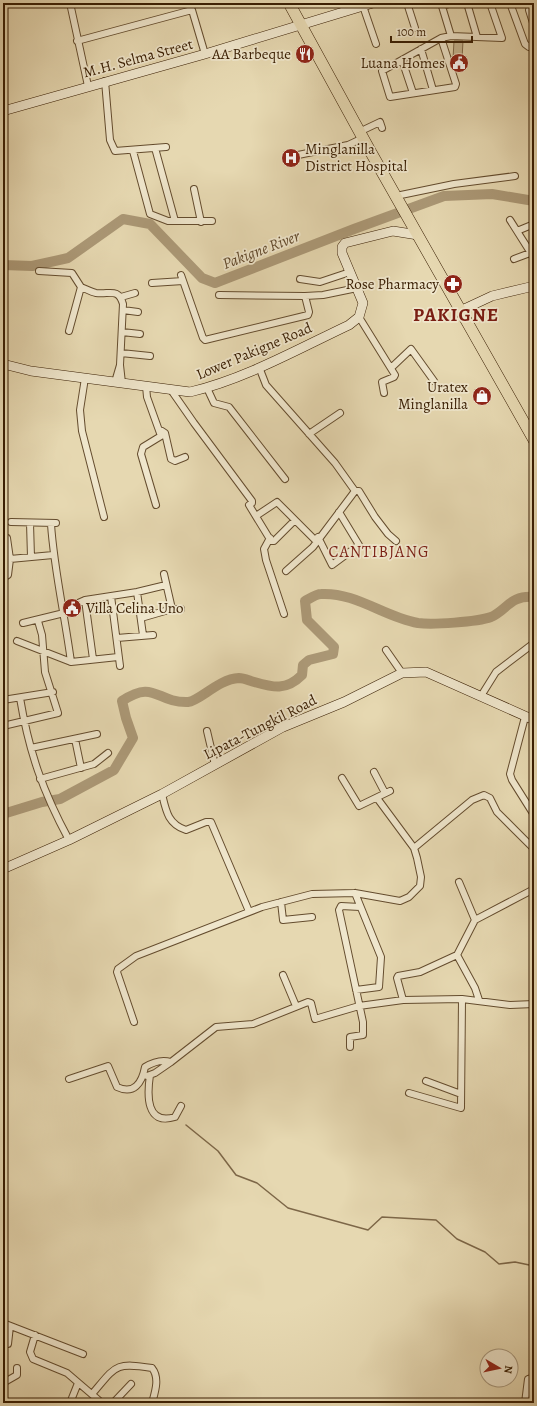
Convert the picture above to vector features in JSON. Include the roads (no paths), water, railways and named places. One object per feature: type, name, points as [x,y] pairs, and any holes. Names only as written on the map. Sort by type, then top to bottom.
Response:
[{"type":"highway","points":[[289,3],[361,135],[462,310],[534,440]]},
{"type":"street","points":[[25,3],[38,3]]},
{"type":"street","points":[[70,3],[77,41],[88,86]]},
{"type":"street","name":"M.H. Selma Street","points":[[3,111],[301,26],[373,3]]},
{"type":"street","points":[[407,3],[415,28]]},
{"type":"street","points":[[451,36],[441,5],[453,3]]},
{"type":"street","points":[[467,3],[477,37]]},
{"type":"street","points":[[441,38],[456,85],[455,87],[391,97],[382,72],[441,38],[451,36],[501,39],[503,37],[490,3]]},
{"type":"street","points":[[510,3],[525,44],[529,47],[534,45]]},
{"type":"street","points":[[532,3],[530,10],[534,26]]},
{"type":"street","points":[[363,6],[376,44]]},
{"type":"street","points":[[77,41],[192,10],[205,54]]},
{"type":"street","points":[[421,50],[434,90]]},
{"type":"street","points":[[402,60],[413,94]]},
{"type":"street","points":[[104,81],[111,146],[115,151],[133,151],[166,147]]},
{"type":"street","points":[[298,155],[348,145],[380,122],[382,128]]},
{"type":"street","points":[[155,148],[175,221]]},
{"type":"street","points":[[133,151],[150,213],[168,221],[212,221]]},
{"type":"street","points":[[397,199],[454,184],[515,176]]},
{"type":"street","points":[[194,189],[201,222]]},
{"type":"street","points":[[510,220],[534,258]]},
{"type":"street","points":[[517,231],[534,224]]},
{"type":"street","points":[[384,393],[382,382],[395,376],[358,317],[362,303],[342,253],[342,247],[345,243],[393,231],[416,230]]},
{"type":"street","points":[[514,259],[530,253]]},
{"type":"street","points":[[39,271],[72,273],[81,287],[94,293],[116,293],[121,297],[123,310],[118,383]]},
{"type":"street","points":[[300,279],[320,282],[350,272]]},
{"type":"street","points":[[152,282],[182,278],[203,338],[206,340],[264,324],[308,315],[309,312],[305,296]]},
{"type":"street","points":[[462,310],[492,296],[534,286]]},
{"type":"street","points":[[69,331],[81,287]]},
{"type":"street","points":[[219,296],[323,295],[357,288]]},
{"type":"street","points":[[121,297],[135,293]]},
{"type":"street","points":[[123,310],[138,312]]},
{"type":"street","name":"Lower Pakigne Road","points":[[3,364],[30,371],[190,392],[207,388],[259,367],[349,325],[358,317]]},
{"type":"street","points":[[122,332],[140,334]]},
{"type":"street","points":[[391,368],[411,349],[434,381]]},
{"type":"street","points":[[121,353],[150,356]]},
{"type":"street","points":[[259,367],[266,385],[335,463],[355,491],[359,491],[379,522],[388,534],[396,541]]},
{"type":"street","points":[[85,378],[80,410],[82,431],[104,517]]},
{"type":"street","points":[[146,386],[147,396],[160,430],[160,437],[143,448],[141,454],[156,505]]},
{"type":"street","points":[[207,388],[214,403],[229,407],[285,479]]},
{"type":"street","points":[[171,390],[252,501],[252,504],[249,506],[270,538],[274,541],[295,520]]},
{"type":"street","points":[[309,434],[340,413]]},
{"type":"street","points":[[160,430],[165,433],[171,459],[175,461],[185,457]]},
{"type":"street","points":[[286,571],[312,547],[355,491]]},
{"type":"street","points":[[256,516],[275,502],[317,539],[332,565],[359,545],[339,512]]},
{"type":"street","points":[[11,522],[53,524],[53,555],[64,613],[71,662]]},
{"type":"street","points":[[30,523],[31,557]]},
{"type":"street","points":[[270,538],[264,549],[266,560],[284,614]]},
{"type":"street","points":[[3,578],[8,575],[10,559],[6,543]]},
{"type":"street","points":[[10,559],[53,555]]},
{"type":"street","points":[[164,574],[172,610]]},
{"type":"street","points":[[23,623],[38,621],[64,613],[74,605],[86,600],[137,592],[166,585]]},
{"type":"street","points":[[137,592],[143,635]]},
{"type":"street","points":[[111,596],[120,666]]},
{"type":"street","points":[[86,600],[93,659]]},
{"type":"street","points":[[141,618],[181,609]]},
{"type":"street","points":[[3,726],[58,713],[53,692],[42,672],[45,653],[38,621]]},
{"type":"street","points":[[117,638],[153,635]]},
{"type":"street","points":[[17,641],[71,662],[118,657]]},
{"type":"street","points":[[481,696],[496,672],[534,643]]},
{"type":"street","points":[[386,650],[402,673]]},
{"type":"street","name":"Lipata-Tungkil Road","points":[[3,869],[69,840],[162,794],[283,727],[344,702],[402,673],[426,672],[524,717],[534,720]]},
{"type":"street","points":[[3,700],[53,692]]},
{"type":"street","points":[[20,698],[24,722],[40,779],[50,805],[69,840]]},
{"type":"street","points":[[524,717],[510,774],[512,780],[534,815]]},
{"type":"street","points":[[207,731],[215,765]]},
{"type":"street","points":[[31,748],[97,734]]},
{"type":"street","points":[[75,739],[81,768]]},
{"type":"street","points":[[40,779],[94,764],[108,753]]},
{"type":"street","points":[[342,778],[358,806],[388,792],[374,772]]},
{"type":"street","points":[[162,794],[166,814],[175,825],[186,830],[206,822],[211,822],[248,909]]},
{"type":"street","points":[[414,848],[472,800],[484,795],[490,798],[497,812],[534,849]]},
{"type":"street","points":[[134,1022],[117,974],[118,969],[136,956],[262,907],[312,894],[355,893],[400,901],[410,897],[420,886],[421,878],[414,848],[377,798]]},
{"type":"street","points":[[459,882],[475,920]]},
{"type":"street","points":[[404,1000],[397,978],[398,976],[420,972],[457,955],[475,920],[534,889]]},
{"type":"street","points":[[355,893],[380,957],[380,986],[378,988],[356,990]]},
{"type":"street","points":[[282,902],[284,920],[312,917]]},
{"type":"street","points":[[350,1048],[350,1037],[363,1035],[356,990],[339,910],[341,906],[360,907]]},
{"type":"street","points":[[457,955],[480,1000]]},
{"type":"street","points":[[283,975],[296,1006]]},
{"type":"street","points":[[409,1093],[461,1108],[462,999]]},
{"type":"street","points":[[68,1079],[109,1066],[117,1087],[127,1091],[134,1089],[143,1078],[171,1062],[216,1027],[253,1024],[296,1006],[310,1002],[316,1019],[359,1006],[404,1000],[462,999],[480,1000],[510,1005],[534,1004]]},
{"type":"street","points":[[143,1078],[145,1067],[152,1063],[164,1060],[171,1062]]},
{"type":"street","points":[[150,1075],[147,1095],[152,1112],[158,1117],[168,1119],[175,1117],[181,1106]]},
{"type":"street","points":[[426,1081],[461,1094]]},
{"type":"street","points":[[3,1323],[83,1354]]},
{"type":"street","points":[[8,1344],[10,1326]]},
{"type":"street","points":[[35,1335],[30,1352],[33,1359],[67,1373],[102,1403]]},
{"type":"street","points":[[92,1394],[119,1366],[130,1364],[152,1368],[156,1373],[157,1380],[152,1403]]},
{"type":"street","points":[[3,1383],[17,1376],[17,1368]]},
{"type":"street","points":[[525,1403],[528,1379],[534,1377]]},
{"type":"street","points":[[70,1403],[78,1383]]},
{"type":"street","points":[[113,1403],[132,1384]]},
{"type":"waterway","name":"Pakigne River","points":[[3,265],[32,266],[68,258],[123,219],[150,224],[202,278],[215,283],[444,196],[492,194],[534,201]]},
{"type":"waterway","points":[[3,814],[42,802],[60,799],[114,770],[133,738],[122,701],[133,695],[142,692],[149,692],[169,699],[188,702],[193,701],[231,679],[242,678],[265,685],[278,687],[290,684],[296,680],[302,675],[303,665],[309,660],[333,654],[334,647],[307,620],[305,601],[319,594],[334,594],[346,597],[393,616],[418,623],[433,624],[484,619],[491,617],[519,598],[534,597]]},
{"type":"waterway","points":[[186,1125],[218,1151],[236,1175],[257,1183],[288,1208],[368,1230],[382,1217],[436,1220],[457,1239],[485,1252],[499,1264],[515,1262],[534,1266]]},
{"type":"place","name":"AA Barbeque","points":[[305,54]]},
{"type":"place","name":"Luana Homes","points":[[459,63]]},
{"type":"place","name":"Minglanilla District Hospital","points":[[291,158]]},
{"type":"place","name":"Rose Pharmacy","points":[[453,284]]},
{"type":"place","name":"Uratex Minglanilla","points":[[482,396]]},
{"type":"place","name":"Villa Celina Uno","points":[[72,608]]},
{"type":"district","name":"PAKIGNE","points":[[456,315]]},
{"type":"district","name":"CANTIBJANG","points":[[379,552]]}]
